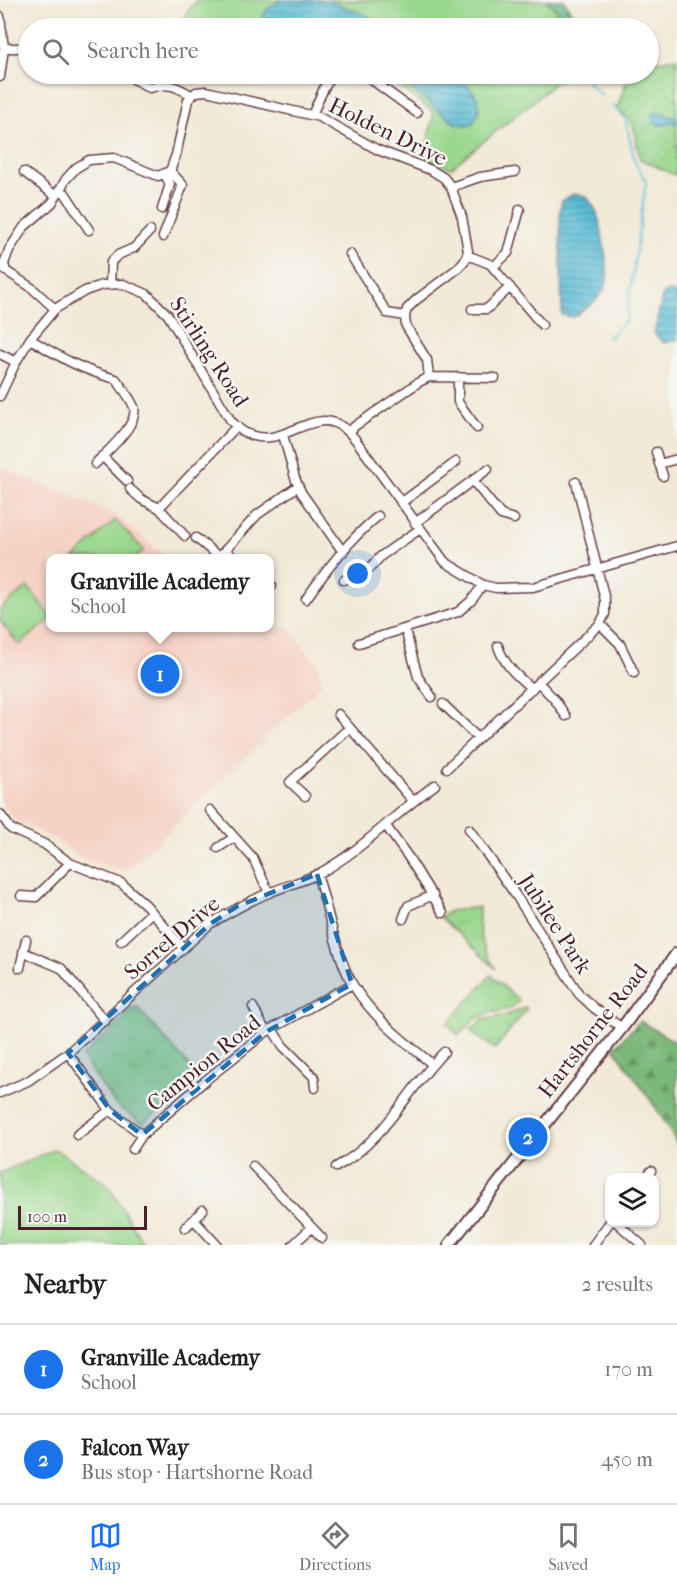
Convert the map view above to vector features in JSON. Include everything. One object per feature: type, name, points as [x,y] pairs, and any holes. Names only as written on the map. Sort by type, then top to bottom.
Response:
[{"type":"main road","name":"Hartshorne Road","points":[[449,1245],[622,1028],[677,953]]},
{"type":"street","points":[[0,16],[4,48],[0,77]]},
{"type":"street","points":[[4,48],[18,48]]},
{"type":"street","name":"Holden Drive","points":[[143,84],[150,88],[168,84],[190,95],[206,91],[312,115],[378,150],[431,170],[444,178],[451,187],[462,217],[467,255]]},
{"type":"street","points":[[312,115],[327,84]]},
{"type":"street","points":[[378,84],[417,113]]},
{"type":"street","points":[[162,209],[170,184],[168,173],[176,155],[190,95]]},
{"type":"street","points":[[55,309],[32,288],[6,271],[4,264],[9,250],[24,227],[43,211],[76,168],[89,160],[114,158],[158,177],[168,173]]},
{"type":"street","points":[[24,172],[58,193],[65,193],[89,230]]},
{"type":"street","points":[[451,187],[480,177],[515,172]]},
{"type":"street","points":[[163,237],[183,185],[168,173]]},
{"type":"street","points":[[493,267],[508,253],[520,209]]},
{"type":"street","points":[[110,285],[111,262],[118,255],[134,248],[150,231]]},
{"type":"street","points":[[350,254],[387,313],[405,315]]},
{"type":"street","points":[[429,377],[427,360],[406,326],[405,315],[407,309],[416,300],[458,269],[467,255],[481,259],[493,267],[542,325]]},
{"type":"street","name":"Stirling Road","points":[[0,396],[30,339],[55,309],[85,291],[102,285],[123,284],[147,294],[168,315],[231,421],[244,433],[259,437],[283,435],[312,422],[323,420],[338,424],[350,432]]},
{"type":"street","points":[[472,309],[487,309],[510,287]]},
{"type":"street","points":[[30,339],[73,365],[116,379],[133,406],[135,416],[131,426],[95,464]]},
{"type":"street","points":[[0,354],[16,362]]},
{"type":"street","points":[[495,378],[429,377],[350,432],[445,562],[483,585],[496,588],[533,587],[677,546]]},
{"type":"street","points":[[458,377],[458,402],[477,428]]},
{"type":"street","points":[[159,508],[237,426]]},
{"type":"street","points":[[283,435],[298,486],[343,552]]},
{"type":"street","points":[[656,452],[663,476]]},
{"type":"street","points":[[102,456],[141,499],[159,508],[185,536]]},
{"type":"street","points":[[660,464],[677,459]]},
{"type":"street","points":[[401,503],[456,462]]},
{"type":"street","points":[[344,580],[369,569],[381,556],[488,469]]},
{"type":"street","points":[[473,481],[501,514],[514,519]]},
{"type":"street","points":[[447,768],[600,624],[605,614],[605,600],[576,482]]},
{"type":"street","points":[[222,554],[256,515],[298,486]]},
{"type":"street","points":[[306,599],[328,566],[343,552],[358,532],[378,516]]},
{"type":"street","points":[[196,538],[215,554]]},
{"type":"street","points":[[225,550],[230,554]]},
{"type":"street","points":[[359,643],[458,612],[471,601],[483,585]]},
{"type":"street","points":[[600,624],[620,644],[634,674]]},
{"type":"street","points":[[405,629],[418,677],[432,697]]},
{"type":"street","points":[[498,646],[501,656],[511,670],[555,700],[566,716]]},
{"type":"street","points":[[443,704],[478,738]]},
{"type":"street","points":[[338,714],[413,801]]},
{"type":"street","points":[[305,796],[290,782],[349,728]]},
{"type":"street","name":"Sorrel Drive","points":[[0,1093],[28,1081],[68,1053],[210,924],[236,907],[317,874],[347,856],[435,785]]},
{"type":"street","points":[[210,810],[253,858],[269,893]]},
{"type":"street","points":[[0,814],[11,829],[44,844],[70,862],[121,883],[152,912],[183,947]]},
{"type":"street","points":[[386,826],[443,913]]},
{"type":"street","name":"Jubilee Park","points":[[469,828],[517,897],[579,994],[622,1028]]},
{"type":"street","points":[[218,848],[233,838]]},
{"type":"street","points":[[21,896],[36,897],[70,862]]},
{"type":"street","points":[[317,874],[335,939],[352,984],[369,1007],[394,1033],[432,1064]]},
{"type":"street","points":[[403,919],[408,906],[433,895]]},
{"type":"street","points":[[121,941],[152,912]]},
{"type":"street","points":[[20,968],[26,940]]},
{"type":"street","points":[[23,952],[61,968],[105,1021]]},
{"type":"street","name":"Campion Road","points":[[133,1149],[142,1135],[207,1079],[269,1031],[352,984]]},
{"type":"street","points":[[254,1007],[269,1031],[314,1077],[315,1088]]},
{"type":"street","points":[[336,1167],[351,1159],[383,1130],[432,1064],[444,1052]]},
{"type":"street","name":"Campion Road","points":[[68,1053],[110,1110],[142,1135]]},
{"type":"street","points":[[76,1135],[110,1110]]},
{"type":"street","points":[[351,1159],[357,1168]]},
{"type":"street","points":[[254,1166],[322,1238]]},
{"type":"street","points":[[185,1228],[203,1210]]},
{"type":"street","points":[[194,1220],[217,1245]]},
{"type":"street","points":[[592,1245],[605,1227]]},
{"type":"street","points":[[621,1227],[642,1245]]},
{"type":"street","points":[[293,1245],[312,1228]]},
{"type":"highlighted area","points":[[317,874],[352,984],[266,1032],[142,1135],[110,1110],[68,1053],[210,924],[236,907]]},
{"type":"shaded area","points":[[1,467],[113,513],[162,554],[46,554],[46,632],[274,632],[274,627],[288,627],[317,664],[323,683],[127,871],[81,859],[56,840],[15,820],[0,800]]},
{"type":"green space","points":[[197,0],[546,0],[560,18],[183,18]]},
{"type":"green space","points":[[546,0],[564,0],[575,18],[560,18]]},
{"type":"green space","points":[[677,58],[677,176],[640,159],[633,124],[617,108],[625,84],[659,84],[659,61]]},
{"type":"green space","points":[[396,84],[554,84],[451,168],[423,159],[434,113]]},
{"type":"green space","points":[[115,520],[144,550],[140,554],[78,554]]},
{"type":"green space","points":[[28,587],[46,610],[46,623],[19,645],[0,621],[0,609]]},
{"type":"green space","points":[[479,907],[481,940],[496,969],[440,917],[450,911]]},
{"type":"green space","points":[[491,975],[520,1001],[509,1009],[475,1019],[459,1035],[447,1024]]},
{"type":"green space","points":[[136,1006],[199,1077],[143,1124],[115,1104],[82,1057]]},
{"type":"green space","points":[[526,1007],[527,1009],[495,1049],[474,1034],[471,1029],[482,1020],[507,1015]]},
{"type":"green space","points":[[640,1021],[677,1043],[677,1144],[658,1111],[614,1048]]},
{"type":"green space","points":[[55,1149],[108,1185],[144,1245],[0,1245],[0,1173]]},
{"type":"water","points":[[280,0],[328,0],[372,18],[264,18],[266,10]]},
{"type":"water","points":[[405,84],[467,84],[477,97],[479,110],[471,125],[456,124]]},
{"type":"water","points":[[657,111],[677,119],[677,124],[671,122],[660,125],[653,122],[652,115]]},
{"type":"water","points":[[573,194],[586,196],[597,214],[604,246],[607,278],[606,285],[596,300],[573,317],[562,315],[560,211],[562,201]]},
{"type":"water","points":[[668,291],[677,294],[677,340],[663,343],[654,333],[663,294]]},
{"type":"waterway","points":[[556,0],[567,18]]},
{"type":"waterway","points":[[589,84],[602,96]]},
{"type":"waterway","points":[[608,338],[626,321],[646,182],[635,162],[625,118],[612,105]]},
{"type":"place","name":"Granville Academy","points":[[160,674]]},
{"type":"place","name":"Falcon Way","points":[[528,1137]]}]
